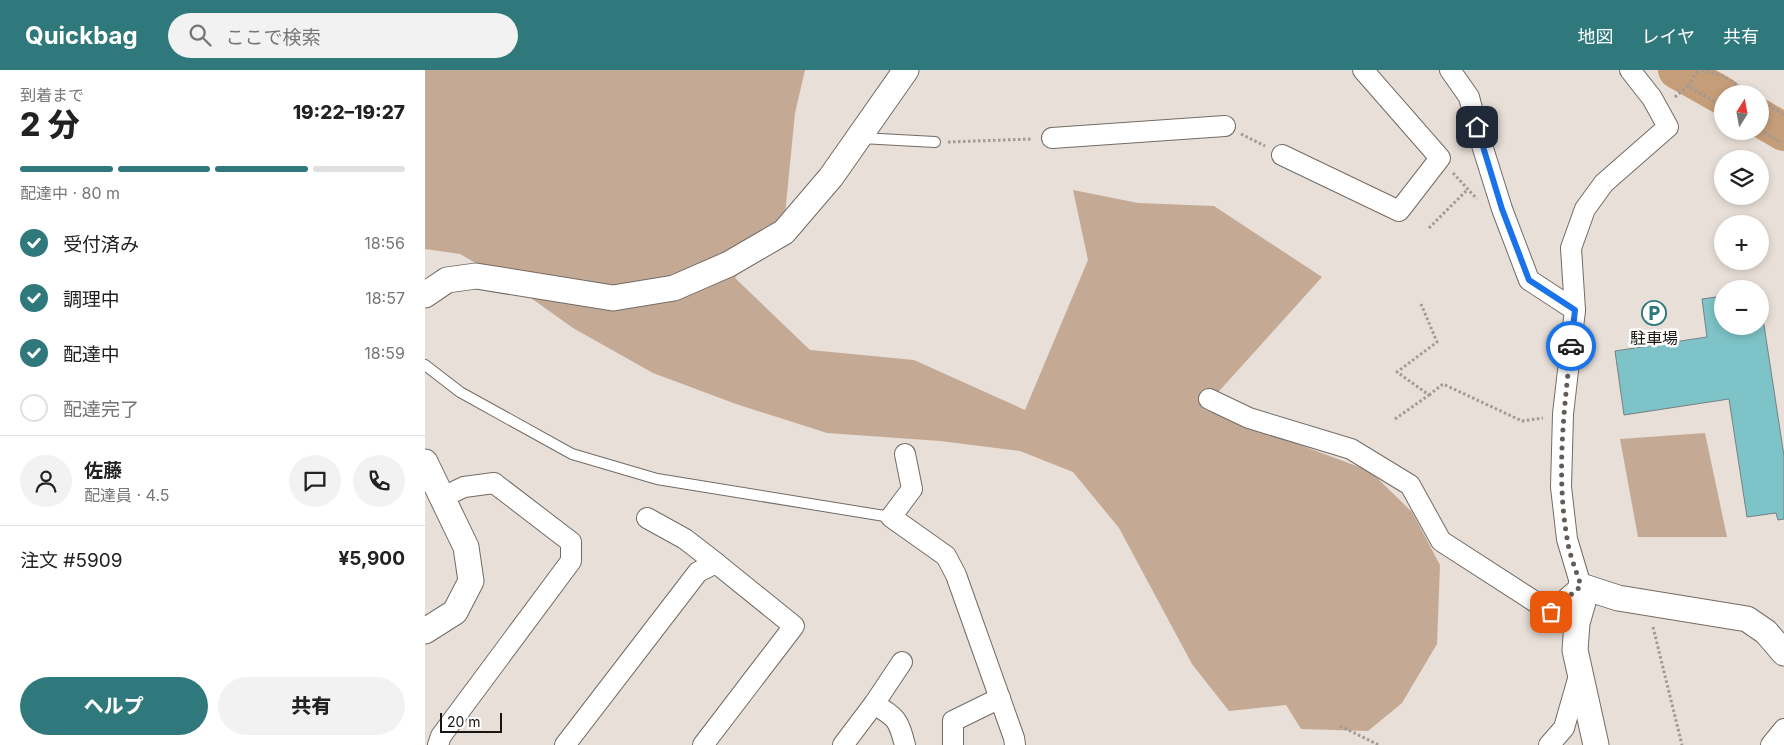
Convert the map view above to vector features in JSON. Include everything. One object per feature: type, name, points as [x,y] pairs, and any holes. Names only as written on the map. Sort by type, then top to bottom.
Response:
[{"type":"street","points":[[425,295],[447,280],[477,276],[613,298],[674,288],[729,264],[783,232],[831,177],[906,70]]},
{"type":"street","points":[[1282,155],[1399,211],[1440,158],[1363,70]]},
{"type":"street","points":[[1450,70],[1469,97],[1502,209],[1529,280],[1575,310]]},
{"type":"street","points":[[1596,745],[1575,650],[1577,623],[1583,602],[1581,586],[1567,539],[1561,487],[1563,414],[1575,310],[1571,248],[1585,209],[1605,183],[1668,127],[1652,98],[1630,70]]},
{"type":"street","points":[[1052,138],[1225,126]]},
{"type":"street","points":[[1209,399],[1249,418],[1351,449],[1410,484],[1441,541],[1551,612],[1581,586]]},
{"type":"street","points":[[905,454],[912,489],[891,517],[946,556],[956,575],[1015,745]]},
{"type":"street","points":[[425,462],[466,547],[471,581],[455,612],[425,631]]},
{"type":"street","points":[[438,745],[441,736],[571,562],[571,542],[494,483],[464,486],[443,497]]},
{"type":"street","points":[[647,518],[685,539],[794,626],[703,745]]},
{"type":"street","points":[[565,745],[698,572],[716,563]]},
{"type":"street","points":[[1581,586],[1618,598],[1747,619],[1766,632],[1784,653]]},
{"type":"street","points":[[843,745],[874,704],[902,662]]},
{"type":"street","points":[[1549,745],[1564,728],[1580,671]]},
{"type":"street","points":[[953,745],[953,721],[1000,698]]},
{"type":"street","points":[[874,704],[894,716],[901,730],[905,745]]},
{"type":"street","points":[[1771,745],[1784,729]]},
{"type":"lane","points":[[858,138],[935,142]]},
{"type":"lane","points":[[425,365],[460,392],[572,454],[657,479],[891,517]]},
{"type":"path","points":[[1689,84],[1698,70]]},
{"type":"path","points":[[1702,70],[1723,76],[1737,85]]},
{"type":"path","points":[[1659,110],[1688,86],[1714,102]]},
{"type":"path","points":[[1769,106],[1784,115]]},
{"type":"path","points":[[1225,126],[1282,155]]},
{"type":"path","points":[[1769,135],[1782,143]]},
{"type":"path","points":[[935,142],[1052,138]]},
{"type":"path","points":[[1429,228],[1468,189]]},
{"type":"path","points":[[1421,304],[1437,342],[1397,372],[1429,395]]},
{"type":"path","points":[[1422,400],[1443,384],[1522,421],[1563,414]]},
{"type":"path","points":[[1395,419],[1429,395]]},
{"type":"path","points":[[1651,618],[1682,745]]},
{"type":"path","points":[[1340,726],[1379,745]]},
{"type":"shaded area","points":[[425,70],[805,70],[795,113],[785,215],[735,278],[810,350],[914,360],[1025,410],[1088,260],[1073,190],[1138,203],[1214,206],[1322,277],[1203,409],[1370,471],[1412,512],[1440,565],[1437,644],[1402,703],[1368,731],[1301,729],[1286,705],[1229,711],[1192,664],[1119,528],[1073,472],[1020,451],[940,441],[827,433],[736,404],[653,373],[573,328],[510,283],[460,254],[425,249]]},
{"type":"shaded area","points":[[1705,433],[1727,537],[1638,537],[1620,439]]},
{"type":"building","points":[[1714,297],[1714,335],[1766,335],[1784,456],[1784,519],[1778,520],[1776,513],[1747,517],[1729,399],[1624,415],[1615,351],[1707,337],[1702,299]]},
{"type":"waterway","points":[[1677,70],[1714,91]]},
{"type":"waterway","points":[[1769,123],[1784,132]]},
{"type":"way so far","points":[[1551,612],[1581,586],[1567,539],[1561,487],[1563,414],[1571,346]]},
{"type":"place","name":"駐車場","points":[[1654,313]]},
{"type":"route","points":[[1477,127],[1502,209],[1529,280],[1575,310],[1571,346]]}]
